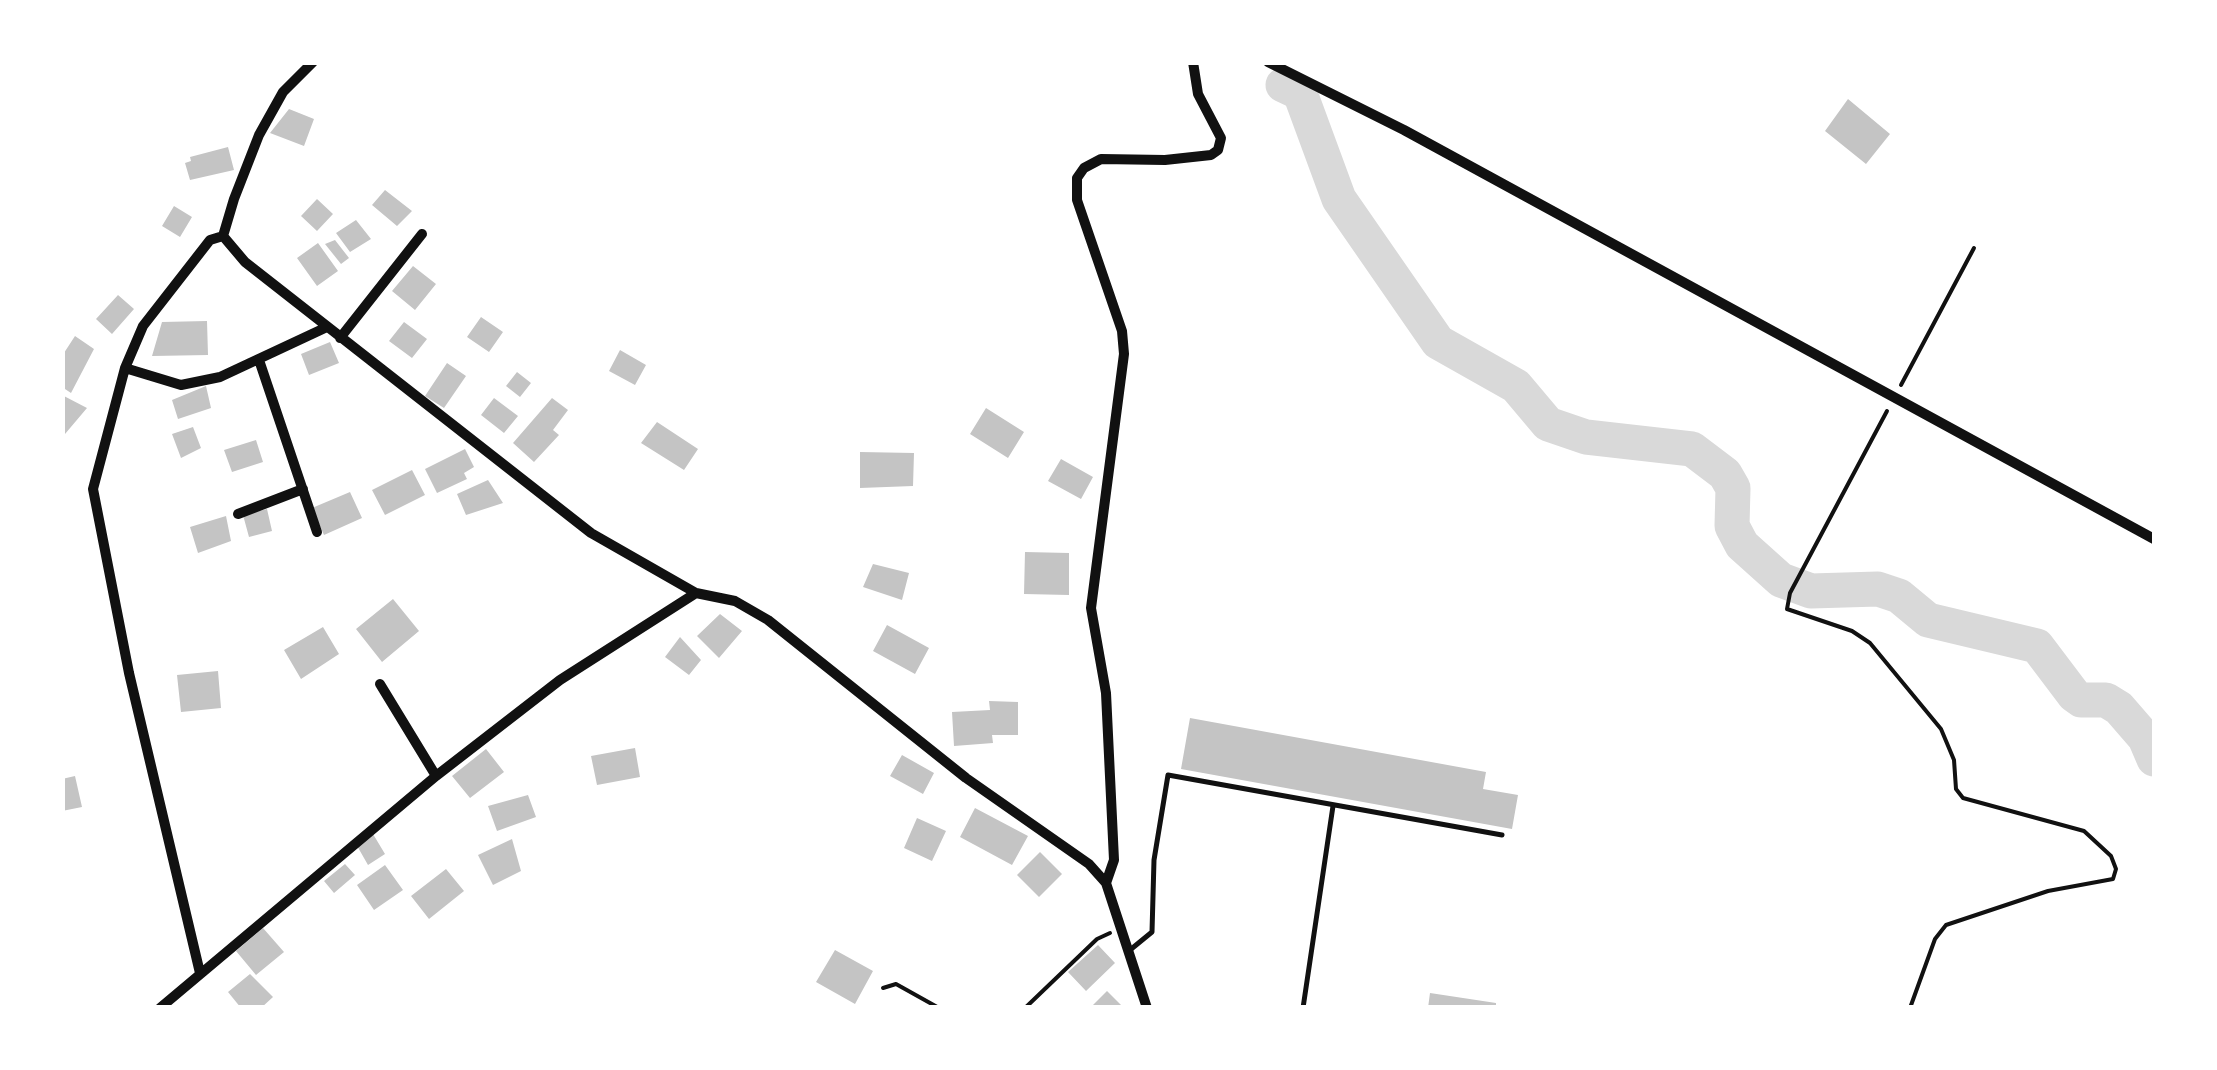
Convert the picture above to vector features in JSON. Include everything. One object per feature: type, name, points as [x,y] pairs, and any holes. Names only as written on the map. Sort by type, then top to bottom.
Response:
[{"type":"street","points":[[224,236],[259,135],[283,92],[313,62]]},
{"type":"street","points":[[1106,883],[1114,860],[1106,693],[1091,608],[1107,512],[1124,354],[1122,330],[1076,200],[1076,178],[1084,168],[1101,159],[1164,160],[1211,156],[1218,150],[1221,138],[1198,94],[1193,62]]},
{"type":"street","points":[[1268,62],[1404,130],[2154,540]]},
{"type":"street","points":[[340,338],[422,234]]},
{"type":"street","points":[[224,236],[245,262],[591,533],[696,593],[735,602],[768,620],[966,778],[1089,864],[1106,883],[1147,1008]]},
{"type":"street","points":[[200,973],[130,674],[92,489],[125,368],[143,326],[210,240],[224,236]]},
{"type":"street","points":[[125,368],[180,385],[220,377],[327,326]]},
{"type":"street","points":[[258,360],[318,532]]},
{"type":"street","points":[[238,514],[303,489]]},
{"type":"street","points":[[160,1008],[436,776],[560,680],[696,593]]},
{"type":"street","points":[[380,684],[436,776]]},
{"type":"lane","points":[[1130,950],[1152,932],[1154,860],[1168,775],[1502,836]]},
{"type":"lane","points":[[1303,1008],[1333,806]]},
{"type":"path","points":[[1910,1008],[1935,939],[1946,926],[2048,892],[2113,880],[2116,868],[2111,856],[2084,831],[1963,798],[1956,789],[1954,760],[1941,729],[1870,643],[1852,631],[1787,609],[1796,581],[1974,248]]},
{"type":"path","points":[[1025,1008],[1096,939],[1123,927]]},
{"type":"path","points":[[883,988],[896,984],[939,1008]]},
{"type":"building","points":[[1848,99],[1890,134],[1866,164],[1825,131]]},
{"type":"building","points":[[289,109],[314,119],[304,146],[270,133]]},
{"type":"building","points":[[228,147],[234,170],[190,180],[185,163],[191,161],[190,157]]},
{"type":"building","points":[[385,190],[412,211],[397,226],[372,205]]},
{"type":"building","points":[[317,199],[333,214],[317,231],[301,216]]},
{"type":"building","points":[[174,206],[192,217],[180,237],[162,226]]},
{"type":"building","points":[[356,220],[371,239],[350,252],[336,233]]},
{"type":"building","points":[[335,240],[349,258],[341,264],[325,244]]},
{"type":"building","points":[[318,243],[338,271],[317,286],[297,258]]},
{"type":"building","points":[[413,266],[436,284],[415,310],[392,291]]},
{"type":"building","points":[[118,295],[134,309],[112,334],[96,319]]},
{"type":"building","points":[[481,317],[503,332],[489,352],[467,337]]},
{"type":"building","points":[[207,321],[208,355],[152,356],[162,322]]},
{"type":"building","points":[[404,322],[427,339],[412,358],[389,341]]},
{"type":"building","points":[[75,336],[94,349],[71,393],[62,387],[62,356]]},
{"type":"building","points":[[330,342],[339,363],[309,375],[301,354]]},
{"type":"building","points":[[620,350],[646,365],[635,385],[609,371]]},
{"type":"building","points":[[447,363],[466,376],[444,408],[425,396]]},
{"type":"building","points":[[517,372],[531,383],[520,397],[506,386]]},
{"type":"building","points":[[206,386],[211,408],[178,419],[172,400]]},
{"type":"building","points":[[62,395],[87,408],[65,434],[62,433]]},
{"type":"building","points":[[494,398],[518,416],[504,433],[481,415]]},
{"type":"building","points":[[552,398],[568,410],[553,430],[559,435],[534,462],[513,443]]},
{"type":"building","points":[[986,408],[1024,432],[1008,458],[970,434]]},
{"type":"building","points":[[657,422],[698,449],[684,470],[641,443]]},
{"type":"building","points":[[193,427],[201,448],[181,458],[172,434]]},
{"type":"building","points":[[256,440],[263,462],[232,472],[224,450]]},
{"type":"building","points":[[465,449],[474,467],[464,473],[467,479],[437,493],[425,469]]},
{"type":"building","points":[[860,452],[914,453],[913,486],[860,488]]},
{"type":"building","points":[[1061,459],[1093,477],[1081,499],[1048,481]]},
{"type":"building","points":[[412,470],[425,495],[385,515],[372,490]]},
{"type":"building","points":[[488,480],[503,503],[466,515],[457,494]]},
{"type":"building","points":[[350,492],[362,518],[324,535],[312,508]]},
{"type":"building","points":[[267,509],[272,531],[249,537],[243,515]]},
{"type":"building","points":[[226,516],[231,541],[198,553],[190,527]]},
{"type":"building","points":[[1025,552],[1069,553],[1069,595],[1024,594]]},
{"type":"building","points":[[873,564],[909,573],[902,600],[863,587]]},
{"type":"building","points":[[393,599],[419,631],[382,662],[356,629]]},
{"type":"building","points":[[720,614],[742,631],[719,658],[697,636]]},
{"type":"building","points":[[887,625],[929,648],[915,674],[873,651]]},
{"type":"building","points":[[323,627],[339,654],[301,679],[284,650]]},
{"type":"building","points":[[680,637],[701,660],[689,675],[665,657]]},
{"type":"building","points":[[218,671],[221,708],[181,712],[177,675]]},
{"type":"building","points":[[989,701],[1018,702],[1018,735],[992,735],[993,743],[954,746],[952,712],[990,710]]},
{"type":"building","points":[[1190,718],[1486,772],[1483,789],[1518,795],[1512,829],[1181,769]]},
{"type":"building","points":[[635,748],[640,777],[597,785],[591,756]]},
{"type":"building","points":[[486,749],[504,772],[470,798],[452,776]]},
{"type":"building","points":[[902,755],[934,773],[923,794],[890,776]]},
{"type":"building","points":[[75,776],[82,807],[62,811],[62,779]]},
{"type":"building","points":[[528,795],[536,817],[497,831],[488,806]]},
{"type":"building","points":[[975,808],[1028,836],[1012,865],[960,837]]},
{"type":"building","points":[[917,818],[946,831],[932,861],[904,848]]},
{"type":"building","points":[[373,834],[385,854],[368,865],[356,844]]},
{"type":"building","points":[[512,839],[521,871],[493,885],[478,855]]},
{"type":"building","points":[[1040,852],[1062,874],[1039,897],[1017,875]]},
{"type":"building","points":[[345,864],[355,875],[334,893],[324,881]]},
{"type":"building","points":[[385,865],[403,890],[374,910],[357,885]]},
{"type":"building","points":[[446,869],[464,891],[429,919],[411,896]]},
{"type":"building","points":[[263,928],[284,952],[256,975],[236,951]]},
{"type":"building","points":[[1098,945],[1115,963],[1086,991],[1068,972]]},
{"type":"building","points":[[835,950],[873,971],[855,1004],[816,982]]},
{"type":"building","points":[[250,974],[273,997],[261,1008],[241,1008],[228,992]]},
{"type":"building","points":[[1107,991],[1124,1008],[1090,1008]]},
{"type":"building","points":[[1430,993],[1496,1003],[1496,1008],[1428,1008]]},
{"type":"waterway","points":[[1283,85],[1300,93],[1339,199],[1438,342],[1516,386],[1548,424],[1586,437],[1692,449],[1725,474],[1733,488],[1732,526],[1742,545],[1781,580],[1811,591],[1878,589],[1899,596],[1928,620],[2037,646],[2074,695],[2081,700],[2106,700],[2119,708],[2145,738],[2154,759]]}]
